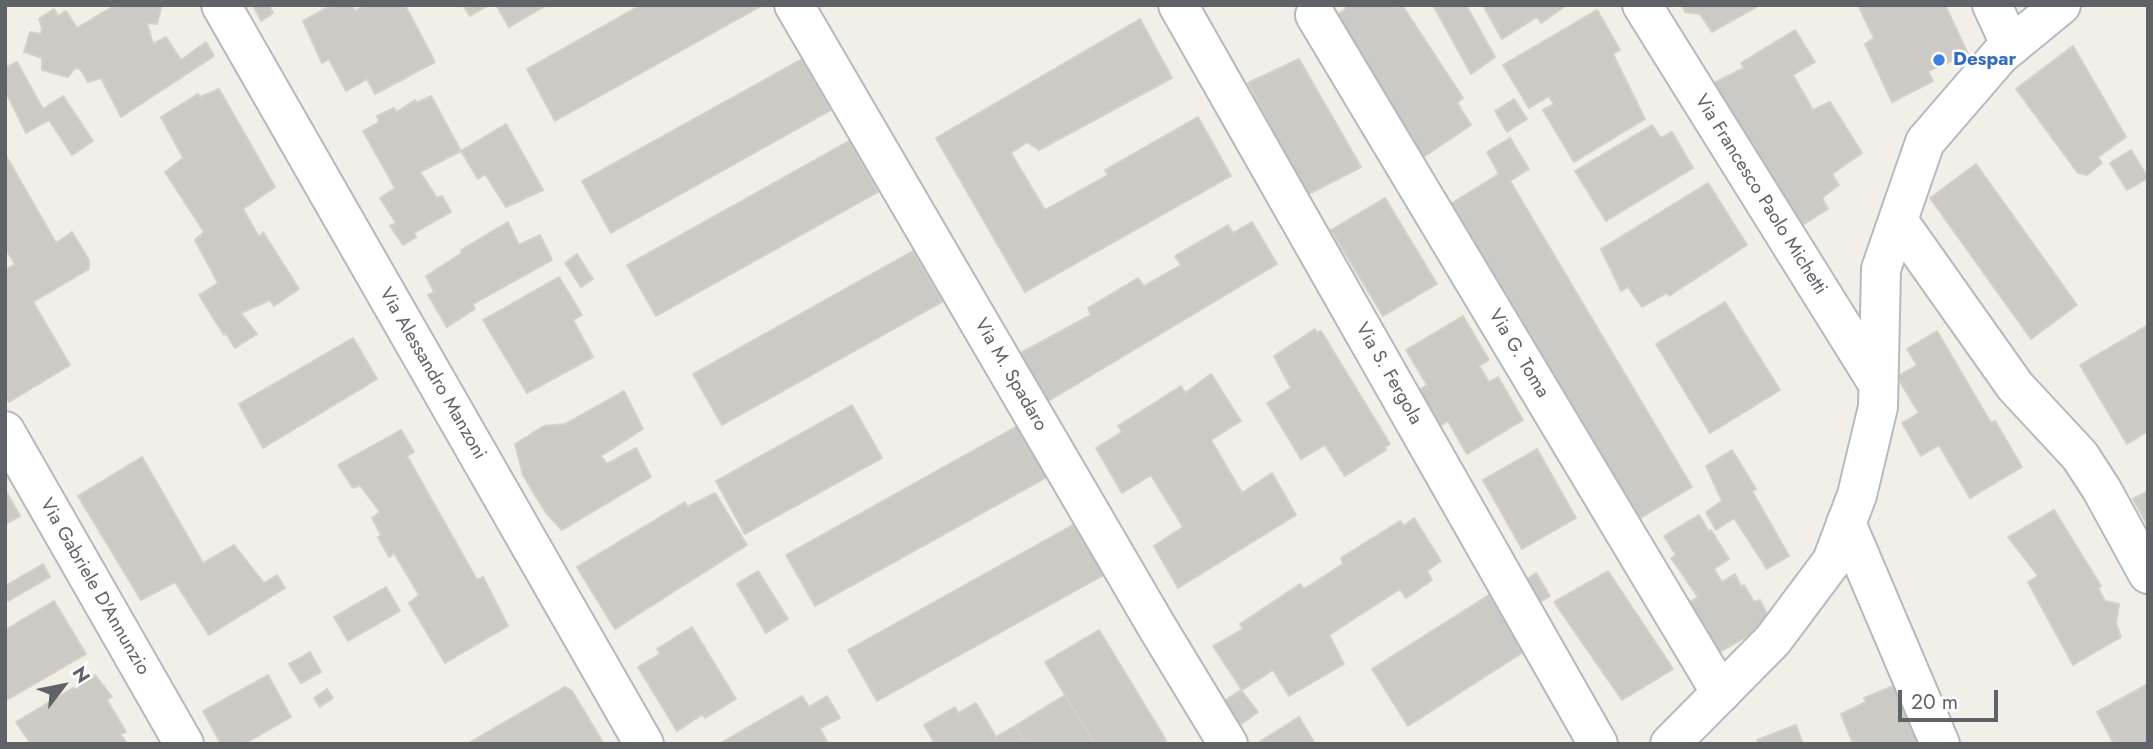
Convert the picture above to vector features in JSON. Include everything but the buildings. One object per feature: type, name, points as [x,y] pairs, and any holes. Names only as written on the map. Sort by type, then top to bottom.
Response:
[{"type":"street","name":"Via Alessandro Manzoni","points":[[221,5],[644,744]]},
{"type":"street","name":"Via M. Spadaro","points":[[794,5],[1228,744]]},
{"type":"street","name":"Via S. Fergola","points":[[1178,5],[1598,744]]},
{"type":"street","name":"Via Francesco Paolo Michetti","points":[[1642,5],[1878,384]]},
{"type":"street","points":[[1992,5],[2011,46]]},
{"type":"street","points":[[1671,744],[1773,639],[1832,561],[1857,495],[1878,407],[1881,269],[1925,142],[2000,55],[2062,5]]},
{"type":"street","name":"Via G. Toma","points":[[1315,15],[1721,692]]},
{"type":"street","points":[[1899,222],[2015,386],[2080,456],[2148,574]]},
{"type":"street","name":"Via Gabriele D'Annunzio","points":[[5,431],[184,744]]},
{"type":"street","points":[[1846,523],[1940,744]]},
{"type":"place","name":"Despar","points":[[1939,60]]}]
